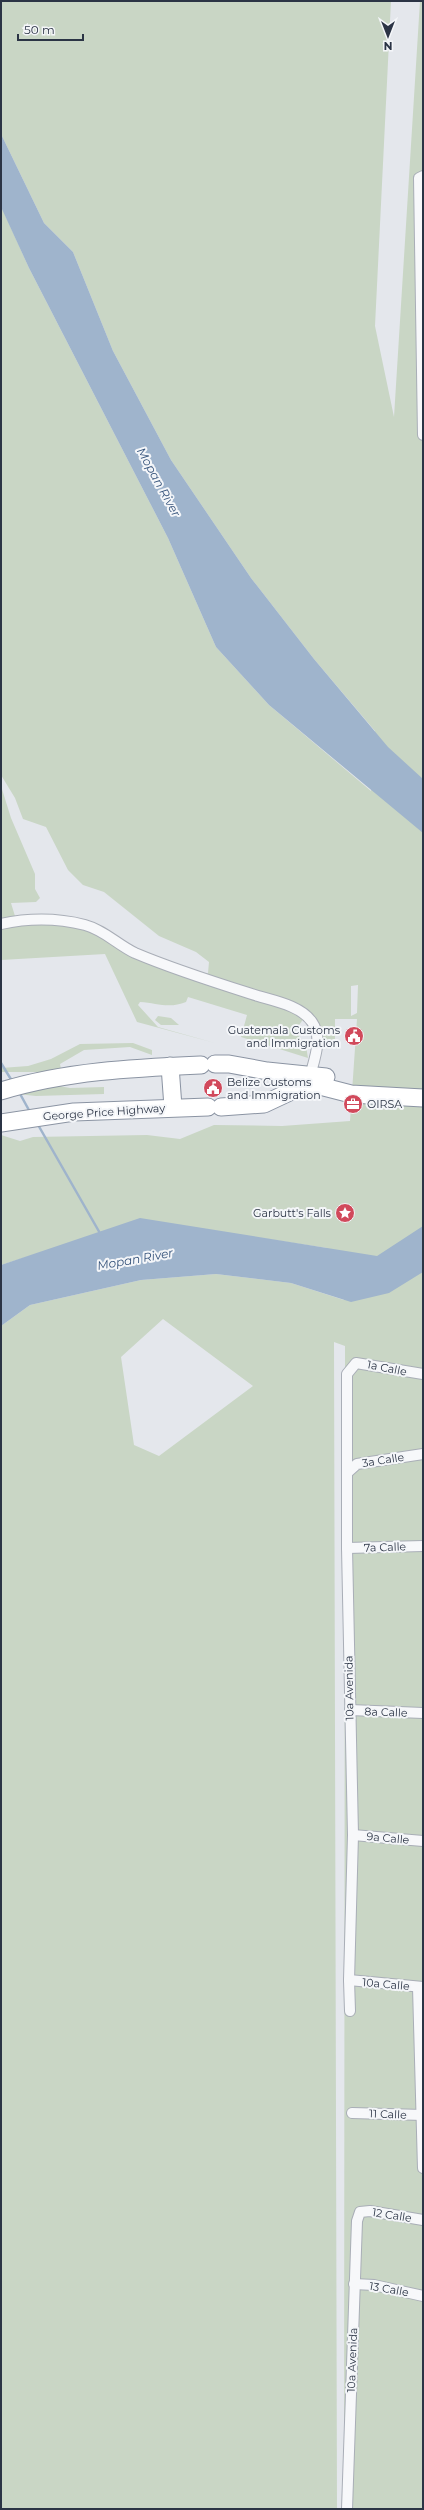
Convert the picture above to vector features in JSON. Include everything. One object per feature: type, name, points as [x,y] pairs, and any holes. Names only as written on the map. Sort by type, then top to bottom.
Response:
[{"type":"highway","name":"George Price Highway","points":[[1,1091],[80,1074],[170,1066],[229,1064],[267,1071],[322,1085],[379,1095],[423,1098]]},
{"type":"highway","points":[[170,1066],[173,1108]]},
{"type":"highway","name":"George Price Highway","points":[[1,1123],[74,1112],[264,1104],[296,1089],[309,1081]]},
{"type":"street","points":[[423,176],[420,178],[423,435]]},
{"type":"street","points":[[1,924],[41,919],[87,925],[134,952],[293,1008],[305,1014],[312,1022],[318,1034],[316,1051],[309,1081]]},
{"type":"street","name":"1a Calle","points":[[352,1366],[356,1363],[423,1374]]},
{"type":"street","name":"10a Avenida","points":[[350,2011],[349,1980],[353,1835],[347,1548],[347,1374],[352,1366]]},
{"type":"street","name":"3a Calle","points":[[347,1473],[357,1464],[423,1454]]},
{"type":"street","name":"7a Calle","points":[[347,1548],[423,1546]]},
{"type":"street","name":"8a Calle","points":[[350,1710],[423,1713]]},
{"type":"street","name":"9a Calle","points":[[353,1835],[423,1841]]},
{"type":"street","name":"10a Calle","points":[[349,1980],[421,1987]]},
{"type":"street","points":[[421,1987],[423,2168]]},
{"type":"street","name":"11 Calle","points":[[352,2113],[422,2115]]},
{"type":"street","name":"12 Calle","points":[[360,2212],[370,2211],[423,2220]]},
{"type":"street","name":"10a Avenida","points":[[347,2509],[354,2284],[357,2221],[360,2212]]},
{"type":"street","name":"13 Calle","points":[[354,2284],[374,2285],[423,2296]]},
{"type":"green space","points":[[1,1],[391,1],[375,326],[394,417],[420,1],[423,1],[423,2509],[344,2509],[345,1346],[334,1342],[337,2509],[1,2509],[1,1326],[30,1305],[141,1280],[216,1274],[291,1283],[344,1300],[327,1248],[234,1234],[61,1246],[1,1265],[1,1135],[20,1141],[33,1137],[147,1135],[180,1139],[214,1125],[282,1126],[350,1121],[357,1019],[335,1019],[335,1040],[323,1042],[306,1015],[295,1031],[306,1046],[308,1058],[241,1037],[247,1015],[188,997],[186,1002],[174,1005],[140,1002],[138,1005],[158,1027],[215,1043],[137,1022],[105,954],[1,960],[1,786],[11,818],[35,874],[35,889],[40,898],[36,902],[11,903],[18,926],[65,920],[200,978],[208,973],[209,962],[196,952],[159,936],[104,892],[83,885],[68,870],[46,827],[23,819],[15,798],[1,775],[1,206],[29,268],[168,538],[216,647],[269,705],[371,791],[375,731],[314,659],[251,578],[171,460],[113,351],[73,252],[44,223],[1,134]],"holes":[[[358,985],[357,1013],[351,1016],[351,986]],[[163,1319],[253,1386],[159,1456],[134,1445],[121,1357]]]},
{"type":"green space","points":[[158,1016],[171,1018],[179,1025],[161,1025],[155,1020]]},
{"type":"green space","points":[[133,1043],[152,1050],[152,1055],[130,1047],[84,1050],[60,1064],[61,1069],[41,1077],[36,1072],[1,1072],[1,1068],[28,1066],[51,1059],[80,1044]]},
{"type":"green space","points":[[59,1086],[70,1088],[104,1087],[104,1094],[36,1096],[17,1094]]},
{"type":"water","name":"Mopan River","points":[[1,134],[44,223],[73,252],[113,351],[171,460],[251,578],[314,659],[388,747],[423,779],[423,833],[269,705],[216,647],[168,538],[29,268],[1,207]]},
{"type":"water","name":"Mopan River","points":[[140,1218],[377,1256],[423,1226],[423,1272],[389,1293],[351,1302],[291,1283],[216,1274],[141,1280],[30,1305],[1,1326],[1,1265]]},
{"type":"waterway","points":[[1,1063],[12,1081]]},
{"type":"waterway","points":[[19,1092],[30,1112]]},
{"type":"waterway","points":[[37,1123],[101,1235]]},
{"type":"place","name":"Guatemala Customs and Immigration","points":[[354,1036]]},
{"type":"place","name":"Belize Customs and Immigration","points":[[213,1088]]},
{"type":"place","name":"OIRSA","points":[[353,1104]]},
{"type":"place","name":"Garbutt's Falls","points":[[345,1213]]}]
